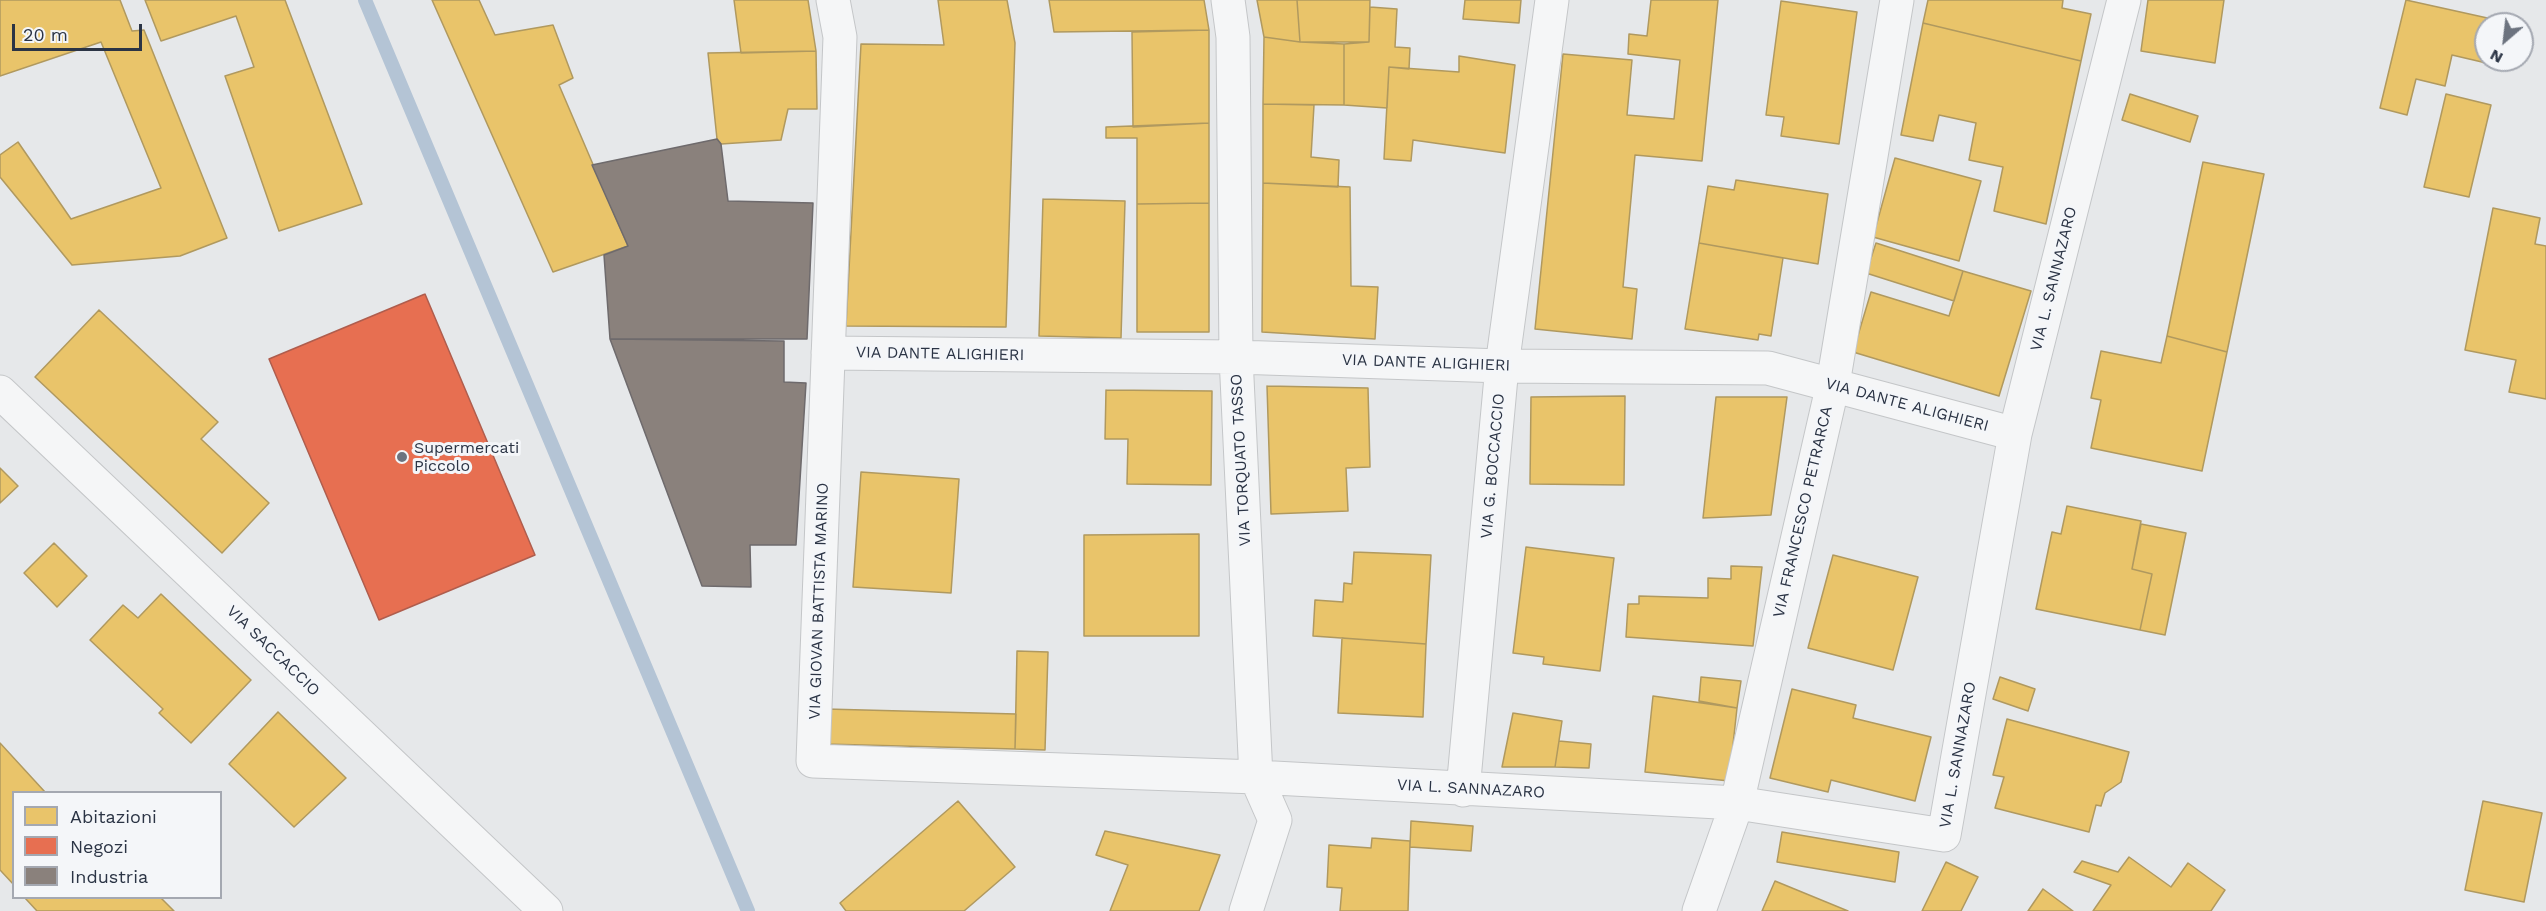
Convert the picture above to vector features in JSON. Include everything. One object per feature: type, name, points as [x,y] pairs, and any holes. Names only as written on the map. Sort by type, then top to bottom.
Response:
[{"type":"street","name":"VIA GIOVAN BATTISTA MARINO","points":[[833,0],[840,38],[813,760],[1256,777]]},
{"type":"street","name":"VIA TORQUATO TASSO","points":[[1228,0],[1233,37],[1236,357],[1256,777],[1275,820],[1246,911]]},
{"type":"street","name":"VIA G. BOCCACCIO","points":[[1463,790],[1502,366],[1552,0]]},
{"type":"street","name":"VIA FRANCESCO PETRARCA","points":[[1699,911],[1737,803],[1833,384],[1897,0]]},
{"type":"street","name":"VIA L. SANNAZARO","points":[[1256,777],[1463,790],[1737,803],[1944,836],[2015,434],[2124,0]]},
{"type":"street","name":"VIA DANTE ALIGHIERI","points":[[828,353],[1236,357],[1502,366],[1768,368],[2015,434]]},
{"type":"street","name":"VIA SACCACCIO","points":[[0,392],[546,911]]},
{"type":"building: Abitazioni","points":[[0,0],[120,0],[132,31],[144,30],[227,238],[180,256],[72,265],[0,177],[0,155],[18,142],[71,219],[161,188],[101,42],[0,76]]},
{"type":"building: Abitazioni","points":[[145,0],[285,0],[362,204],[279,231],[225,76],[254,67],[236,16],[161,41]]},
{"type":"building: Abitazioni","points":[[432,0],[479,0],[495,35],[553,25],[573,78],[559,85],[628,246],[553,272]]},
{"type":"building: Abitazioni","points":[[734,0],[808,0],[816,51],[741,53]]},
{"type":"building: Abitazioni","points":[[938,0],[1007,0],[1015,43],[1006,327],[846,326],[861,44],[944,45]]},
{"type":"building: Abitazioni","points":[[1049,0],[1204,0],[1209,30],[1054,32]]},
{"type":"building: Abitazioni","points":[[1257,0],[1297,0],[1300,42],[1264,37]]},
{"type":"building: Abitazioni","points":[[1297,0],[1370,0],[1369,42],[1300,42]]},
{"type":"building: Abitazioni","points":[[1465,0],[1521,0],[1519,23],[1463,19]]},
{"type":"building: Abitazioni","points":[[1651,0],[1718,0],[1702,161],[1635,155],[1623,287],[1637,289],[1632,339],[1535,329],[1563,54],[1632,60],[1627,115],[1674,119],[1680,60],[1628,54],[1629,34],[1647,36]]},
{"type":"building: Abitazioni","points":[[1928,0],[2063,0],[2062,8],[2091,14],[2081,61],[1923,23]]},
{"type":"building: Abitazioni","points":[[2148,0],[2224,0],[2215,63],[2141,51]]},
{"type":"building: Abitazioni","points":[[2406,0],[2474,15],[2474,60],[2452,55],[2445,86],[2416,79],[2407,115],[2380,108]]},
{"type":"building: Abitazioni","points":[[1781,1],[1857,12],[1839,144],[1781,136],[1784,117],[1766,115]]},
{"type":"building: Abitazioni","points":[[1370,7],[1397,9],[1395,47],[1410,48],[1409,69],[1389,67],[1387,108],[1344,105],[1344,44],[1369,42]]},
{"type":"building: Abitazioni","points":[[1923,23],[2081,61],[2046,224],[1994,211],[2003,167],[1969,160],[1976,123],[1939,115],[1933,141],[1901,135]]},
{"type":"building: Abitazioni","points":[[1209,30],[1209,123],[1133,127],[1132,32]]},
{"type":"building: Abitazioni","points":[[1264,37],[1300,42],[1344,44],[1344,105],[1263,104]]},
{"type":"building: Abitazioni","points":[[816,51],[817,109],[788,109],[781,140],[721,144],[717,139],[708,53]]},
{"type":"building: Abitazioni","points":[[1459,56],[1515,65],[1505,153],[1413,140],[1411,161],[1384,159],[1389,67],[1459,72]]},
{"type":"building: Abitazioni","points":[[2130,94],[2198,116],[2190,142],[2122,120]]},
{"type":"building: Abitazioni","points":[[2446,94],[2491,105],[2469,197],[2424,187]]},
{"type":"building: Abitazioni","points":[[1263,104],[1314,105],[1311,157],[1339,160],[1338,187],[1263,183]]},
{"type":"building: Abitazioni","points":[[1209,123],[1209,203],[1137,204],[1137,138],[1106,138],[1106,127]]},
{"type":"building: Abitazioni","points":[[1895,158],[1981,181],[1959,261],[1873,237]]},
{"type":"building: Abitazioni","points":[[2203,162],[2264,174],[2227,352],[2167,336]]},
{"type":"building: Abitazioni","points":[[1736,180],[1828,194],[1818,264],[1699,243],[1708,186],[1734,190]]},
{"type":"building: Abitazioni","points":[[1263,183],[1350,187],[1351,286],[1378,287],[1375,339],[1262,332]]},
{"type":"building: Abitazioni","points":[[1043,199],[1125,201],[1121,338],[1039,336]]},
{"type":"building: Abitazioni","points":[[1209,203],[1209,332],[1137,332],[1137,204]]},
{"type":"building: Abitazioni","points":[[2493,208],[2540,218],[2535,244],[2546,246],[2546,399],[2509,392],[2516,360],[2465,350]]},
{"type":"building: Abitazioni","points":[[1699,243],[1783,258],[1771,336],[1759,334],[1758,340],[1685,329]]},
{"type":"building: Abitazioni","points":[[1876,243],[1963,271],[1954,301],[1866,273]]},
{"type":"building: Abitazioni","points":[[1963,271],[2031,291],[1999,396],[1853,352],[1871,292],[1949,316]]},
{"type":"building: Abitazioni","points":[[99,310],[218,422],[201,439],[269,503],[222,553],[35,377]]},
{"type":"building: Abitazioni","points":[[2167,336],[2227,352],[2202,471],[2091,448],[2101,400],[2091,398],[2101,351],[2161,363]]},
{"type":"building: Abitazioni","points":[[1267,386],[1368,388],[1370,467],[1346,468],[1348,511],[1271,514]]},
{"type":"building: Abitazioni","points":[[1106,390],[1212,391],[1211,485],[1127,484],[1128,439],[1105,439]]},
{"type":"building: Abitazioni","points":[[1625,396],[1624,485],[1530,484],[1531,397]]},
{"type":"building: Abitazioni","points":[[1716,397],[1787,397],[1771,515],[1703,518]]},
{"type":"building: Abitazioni","points":[[0,468],[18,486],[0,503]]},
{"type":"building: Abitazioni","points":[[861,472],[959,479],[951,593],[853,587]]},
{"type":"building: Abitazioni","points":[[2067,506],[2141,521],[2132,569],[2152,574],[2140,630],[2036,609],[2052,532],[2061,534]]},
{"type":"building: Abitazioni","points":[[2141,524],[2186,533],[2165,635],[2140,630],[2152,574],[2132,569]]},
{"type":"building: Abitazioni","points":[[1199,534],[1199,636],[1084,636],[1084,535]]},
{"type":"building: Abitazioni","points":[[54,543],[87,576],[57,607],[24,573]]},
{"type":"building: Abitazioni","points":[[1526,547],[1614,558],[1600,671],[1543,664],[1544,657],[1513,653]]},
{"type":"building: Abitazioni","points":[[1354,552],[1431,555],[1426,644],[1313,636],[1315,600],[1343,602],[1344,583],[1352,584]]},
{"type":"building: Abitazioni","points":[[1833,555],[1918,577],[1893,670],[1808,648]]},
{"type":"building: Abitazioni","points":[[1731,566],[1762,567],[1753,646],[1626,637],[1628,604],[1639,604],[1639,596],[1708,598],[1708,578],[1731,579]]},
{"type":"building: Abitazioni","points":[[161,594],[251,680],[191,743],[159,713],[163,709],[90,640],[123,605],[138,618]]},
{"type":"building: Abitazioni","points":[[1342,638],[1426,644],[1423,717],[1338,713]]},
{"type":"building: Abitazioni","points":[[1017,651],[1048,652],[1045,750],[1015,749]]},
{"type":"building: Abitazioni","points":[[1701,677],[1741,681],[1737,708],[1699,701]]},
{"type":"building: Abitazioni","points":[[2000,677],[2035,689],[2028,711],[1993,699]]},
{"type":"building: Abitazioni","points":[[1792,689],[1856,705],[1853,718],[1931,737],[1915,801],[1831,780],[1828,792],[1770,778]]},
{"type":"building: Abitazioni","points":[[1653,696],[1737,708],[1729,781],[1645,772]]},
{"type":"building: Abitazioni","points":[[826,709],[1016,714],[1015,749],[825,744]]},
{"type":"building: Abitazioni","points":[[278,712],[346,778],[294,827],[229,764]]},
{"type":"building: Abitazioni","points":[[1513,713],[1562,721],[1555,767],[1502,767]]},
{"type":"building: Abitazioni","points":[[2007,719],[2129,752],[2121,782],[2105,793],[2101,806],[2096,805],[2089,832],[1995,808],[2004,777],[1993,775]]},
{"type":"building: Abitazioni","points":[[1559,741],[1591,744],[1589,768],[1555,767]]},
{"type":"building: Abitazioni","points":[[0,743],[44,791],[12,791],[12,883],[0,870]]},
{"type":"building: Abitazioni","points":[[958,801],[1015,867],[964,911],[846,911],[840,903]]},
{"type":"building: Abitazioni","points":[[2483,801],[2542,813],[2524,902],[2465,890]]},
{"type":"building: Abitazioni","points":[[1411,821],[1473,826],[1471,851],[1410,847]]},
{"type":"building: Abitazioni","points":[[1105,831],[1220,855],[1199,911],[1110,911],[1128,865],[1096,855]]},
{"type":"building: Abitazioni","points":[[1782,832],[1899,852],[1895,882],[1777,862]]},
{"type":"building: Abitazioni","points":[[1372,838],[1410,841],[1408,911],[1340,911],[1342,888],[1327,887],[1329,845],[1371,848]]},
{"type":"building: Abitazioni","points":[[2129,857],[2171,887],[2188,863],[2225,890],[2211,911],[2093,911],[2111,885],[2074,872],[2082,861],[2118,872]]},
{"type":"building: Abitazioni","points":[[1946,862],[1978,877],[1961,911],[1922,911]]},
{"type":"building: Abitazioni","points":[[1775,881],[1848,911],[1762,911]]},
{"type":"building: Abitazioni","points":[[2043,889],[2073,911],[2028,911]]},
{"type":"building: Abitazioni","points":[[26,899],[162,899],[174,911],[37,911]]},
{"type":"building: Negozi","name":"Supermercati Piccolo","points":[[425,294],[535,555],[379,620],[269,359]]},
{"type":"building: Industria","points":[[717,139],[721,144],[728,201],[813,203],[807,339],[610,339],[604,255],[628,246],[592,165]]},
{"type":"building: Industria","points":[[610,339],[784,341],[784,382],[806,383],[796,545],[750,545],[751,587],[702,586]]},
{"type":"waterway","points":[[365,0],[748,911]]},
{"type":"place","name":"Supermercati Piccolo","points":[[402,457]]}]
